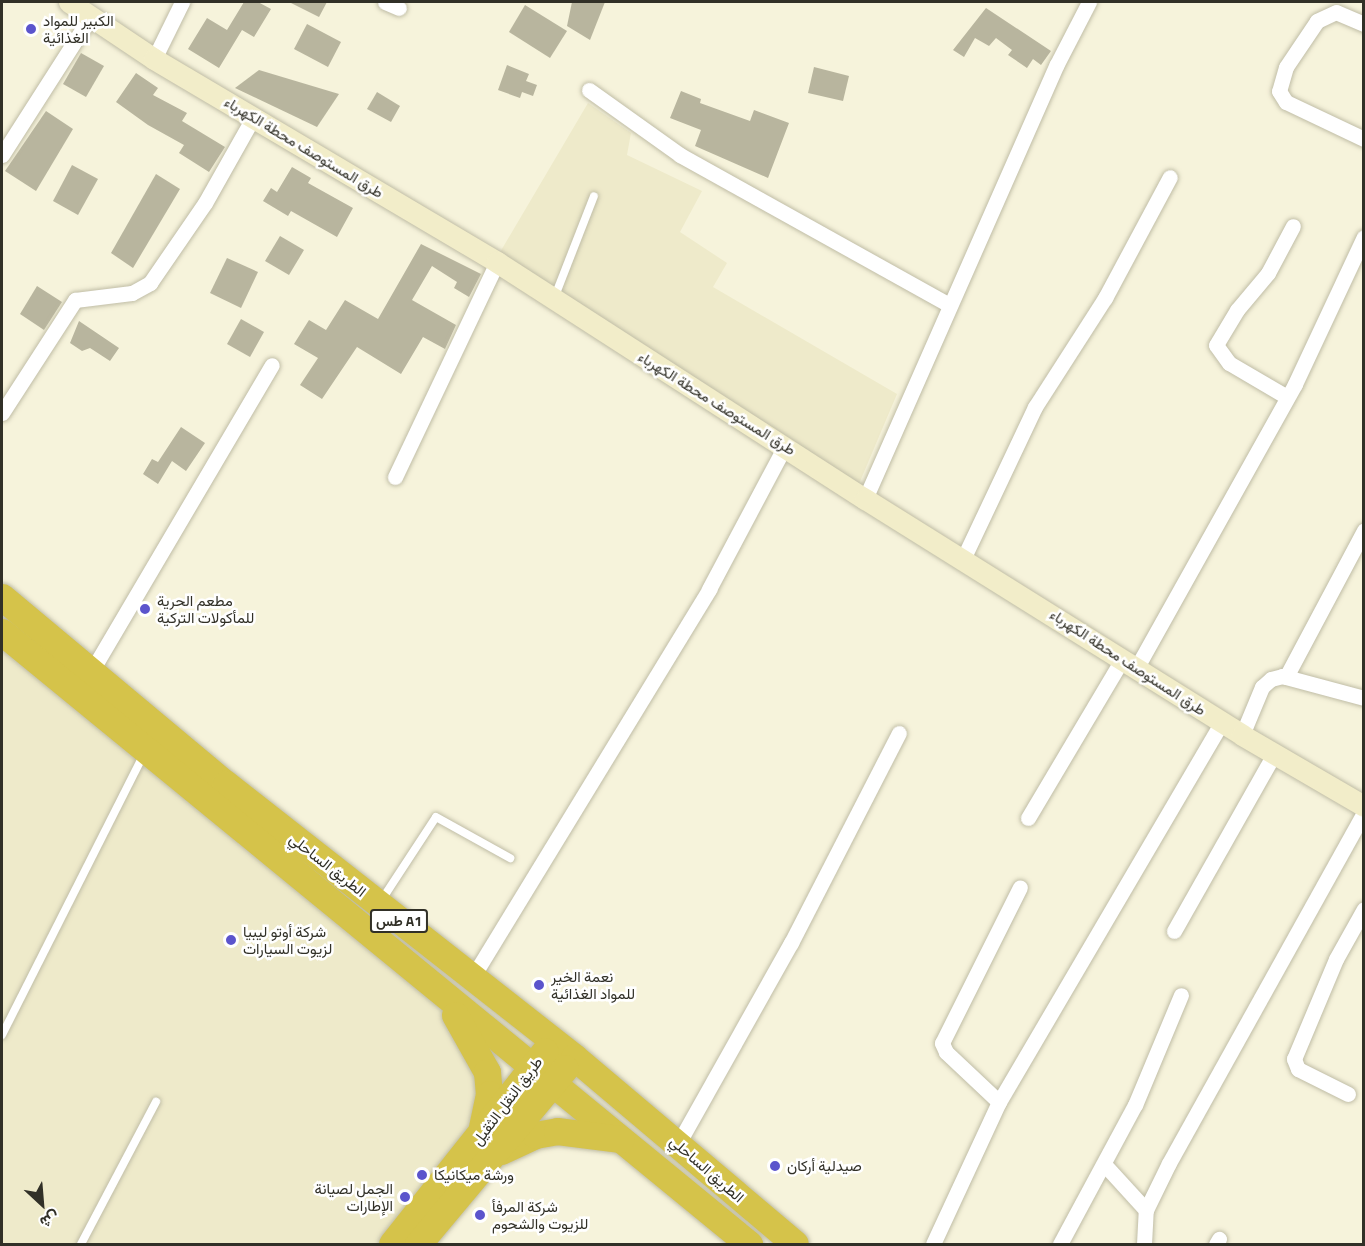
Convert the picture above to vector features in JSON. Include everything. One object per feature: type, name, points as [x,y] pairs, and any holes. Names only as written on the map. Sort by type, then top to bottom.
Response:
[{"type":"highway","name":"الطريق الساحلي","points":[[2,597],[378,905],[574,1057],[795,1245]]},
{"type":"highway","name":"الطريق الساحلي","points":[[2,632],[145,753],[446,998],[544,1074],[749,1245]]},
{"type":"highway","points":[[446,998],[477,1047],[487,1072],[487,1107],[482,1150],[557,1131],[625,1140]]},
{"type":"highway","name":"طريق النقل الثقيل","points":[[544,1074],[553,1040]]},
{"type":"highway","name":"طريق النقل الثقيل","points":[[392,1245],[482,1150],[544,1074],[574,1057]]},
{"type":"highway","name":"طريق النقل الثقيل","points":[[418,1245],[482,1150]]},
{"type":"street","name":"طرق المستوصف محطة الكهرباء","points":[[69,2],[154,59],[254,116],[497,262],[865,499],[964,557],[1242,735],[1364,806]]},
{"type":"street","points":[[154,59],[182,2]]},
{"type":"street","points":[[865,499],[949,305],[1089,2]]},
{"type":"street","points":[[1364,24],[1336,12],[1317,21],[1286,67],[1279,91],[1286,102],[1364,139]]},
{"type":"street","points":[[2,155],[91,16]]},
{"type":"street","points":[[589,90],[680,155],[949,305]]},
{"type":"street","points":[[2,413],[75,300],[132,293],[150,283],[206,203],[254,116]]},
{"type":"street","points":[[964,557],[1035,407],[1105,298],[1170,177]]},
{"type":"street","points":[[1287,397],[1229,363],[1216,345],[1237,310],[1268,273],[1293,226]]},
{"type":"street","points":[[1028,818],[1130,663],[1287,397],[1364,237]]},
{"type":"street","points":[[395,477],[497,262]]},
{"type":"street","points":[[92,672],[272,366]]},
{"type":"street","points":[[472,978],[697,608],[785,446]]},
{"type":"street","points":[[1286,677],[1364,530]]},
{"type":"street","points":[[1242,735],[1262,687],[1271,679],[1286,677],[1364,699]]},
{"type":"street","points":[[933,1245],[999,1102],[1222,722]]},
{"type":"street","points":[[678,1144],[791,943],[899,733]]},
{"type":"street","points":[[1174,931],[1274,754]]},
{"type":"street","points":[[1144,1245],[1146,1210],[1364,812]]},
{"type":"street","points":[[999,1102],[946,1052],[942,1043],[1020,887]]},
{"type":"street","points":[[1348,1094],[1298,1069],[1294,1059],[1336,959],[1364,909]]},
{"type":"street","points":[[1060,1245],[1135,1105],[1181,995]]},
{"type":"street","points":[[1104,1164],[1146,1210]]},
{"type":"lane","points":[[554,300],[594,196]]},
{"type":"lane","points":[[2,1035],[145,753]]},
{"type":"lane","points":[[378,905],[436,817],[510,858]]},
{"type":"lane","points":[[81,1245],[156,1102]]},
{"type":"shaded area","points":[[588,103],[631,133],[627,155],[702,191],[680,232],[727,263],[713,287],[897,394],[853,498],[496,259]]},
{"type":"shaded area","points":[[2,632],[445,998],[487,1107],[392,1244],[2,1244]]},
{"type":"building","points":[[244,2],[258,2],[271,9],[254,37],[242,30],[219,68],[188,49],[207,18],[227,30]]},
{"type":"building","points":[[289,2],[327,2],[319,17]]},
{"type":"building","points":[[572,2],[605,2],[590,40],[567,26]]},
{"type":"building","points":[[525,5],[567,31],[550,58],[509,32]]},
{"type":"building","points":[[986,8],[1051,51],[1041,65],[1033,59],[1027,68],[1008,55],[1012,50],[996,38],[989,46],[975,38],[964,57],[953,50]]},
{"type":"building","points":[[307,24],[341,42],[328,67],[294,49]]},
{"type":"building","points":[[81,53],[104,66],[86,97],[63,84]]},
{"type":"building","points":[[507,65],[529,74],[526,81],[537,85],[533,96],[522,92],[520,98],[498,90]]},
{"type":"building","points":[[814,67],[849,76],[843,101],[808,93]]},
{"type":"building","points":[[259,70],[339,94],[317,127],[235,88]]},
{"type":"building","points":[[136,73],[158,88],[153,95],[187,113],[182,121],[225,147],[209,172],[179,153],[184,145],[148,125],[116,102]]},
{"type":"building","points":[[681,91],[701,99],[700,103],[750,121],[754,110],[789,123],[768,178],[695,146],[701,130],[670,118]]},
{"type":"building","points":[[377,92],[400,106],[391,122],[367,109]]},
{"type":"building","points":[[46,111],[73,129],[36,191],[5,171]]},
{"type":"building","points":[[72,165],[98,179],[78,215],[53,201]]},
{"type":"building","points":[[292,167],[311,178],[308,183],[353,208],[337,237],[291,211],[288,216],[263,201],[271,188],[277,192]]},
{"type":"building","points":[[156,174],[180,189],[133,268],[111,253]]},
{"type":"building","points":[[280,236],[304,250],[289,275],[265,261]]},
{"type":"building","points":[[421,244],[481,274],[469,297],[454,288],[457,282],[432,266],[412,300],[456,325],[445,349],[423,337],[401,374],[357,347],[322,399],[300,385],[318,358],[294,344],[309,320],[326,330],[345,300],[378,319]]},
{"type":"building","points":[[227,258],[258,272],[241,308],[210,293]]},
{"type":"building","points":[[37,286],[62,302],[44,330],[20,314]]},
{"type":"building","points":[[241,319],[264,332],[250,357],[227,344]]},
{"type":"building","points":[[79,321],[119,348],[110,361],[90,348],[82,351],[70,343]]},
{"type":"building","points":[[181,427],[205,443],[186,471],[172,461],[158,484],[143,474],[152,459],[158,462]]},
{"type":"place","name":"الكبير للمواد الغذائية","points":[[31,29]]},
{"type":"place","name":"مطعم الحرية للمأكولات التركية","points":[[145,609]]},
{"type":"place","name":"شركة أوتو ليبيا لزيوت السيارات","points":[[231,940]]},
{"type":"place","name":"نعمة الخير للمواد الغذائية","points":[[539,985]]},
{"type":"place","name":"صيدلية أركان","points":[[775,1166]]},
{"type":"place","name":"ورشة ميكانيكا","points":[[422,1175]]},
{"type":"place","name":"الجمل لصيانة الإطارات","points":[[405,1197]]},
{"type":"place","name":"شركة المرفأ للزيوت والشحوم","points":[[480,1215]]}]
